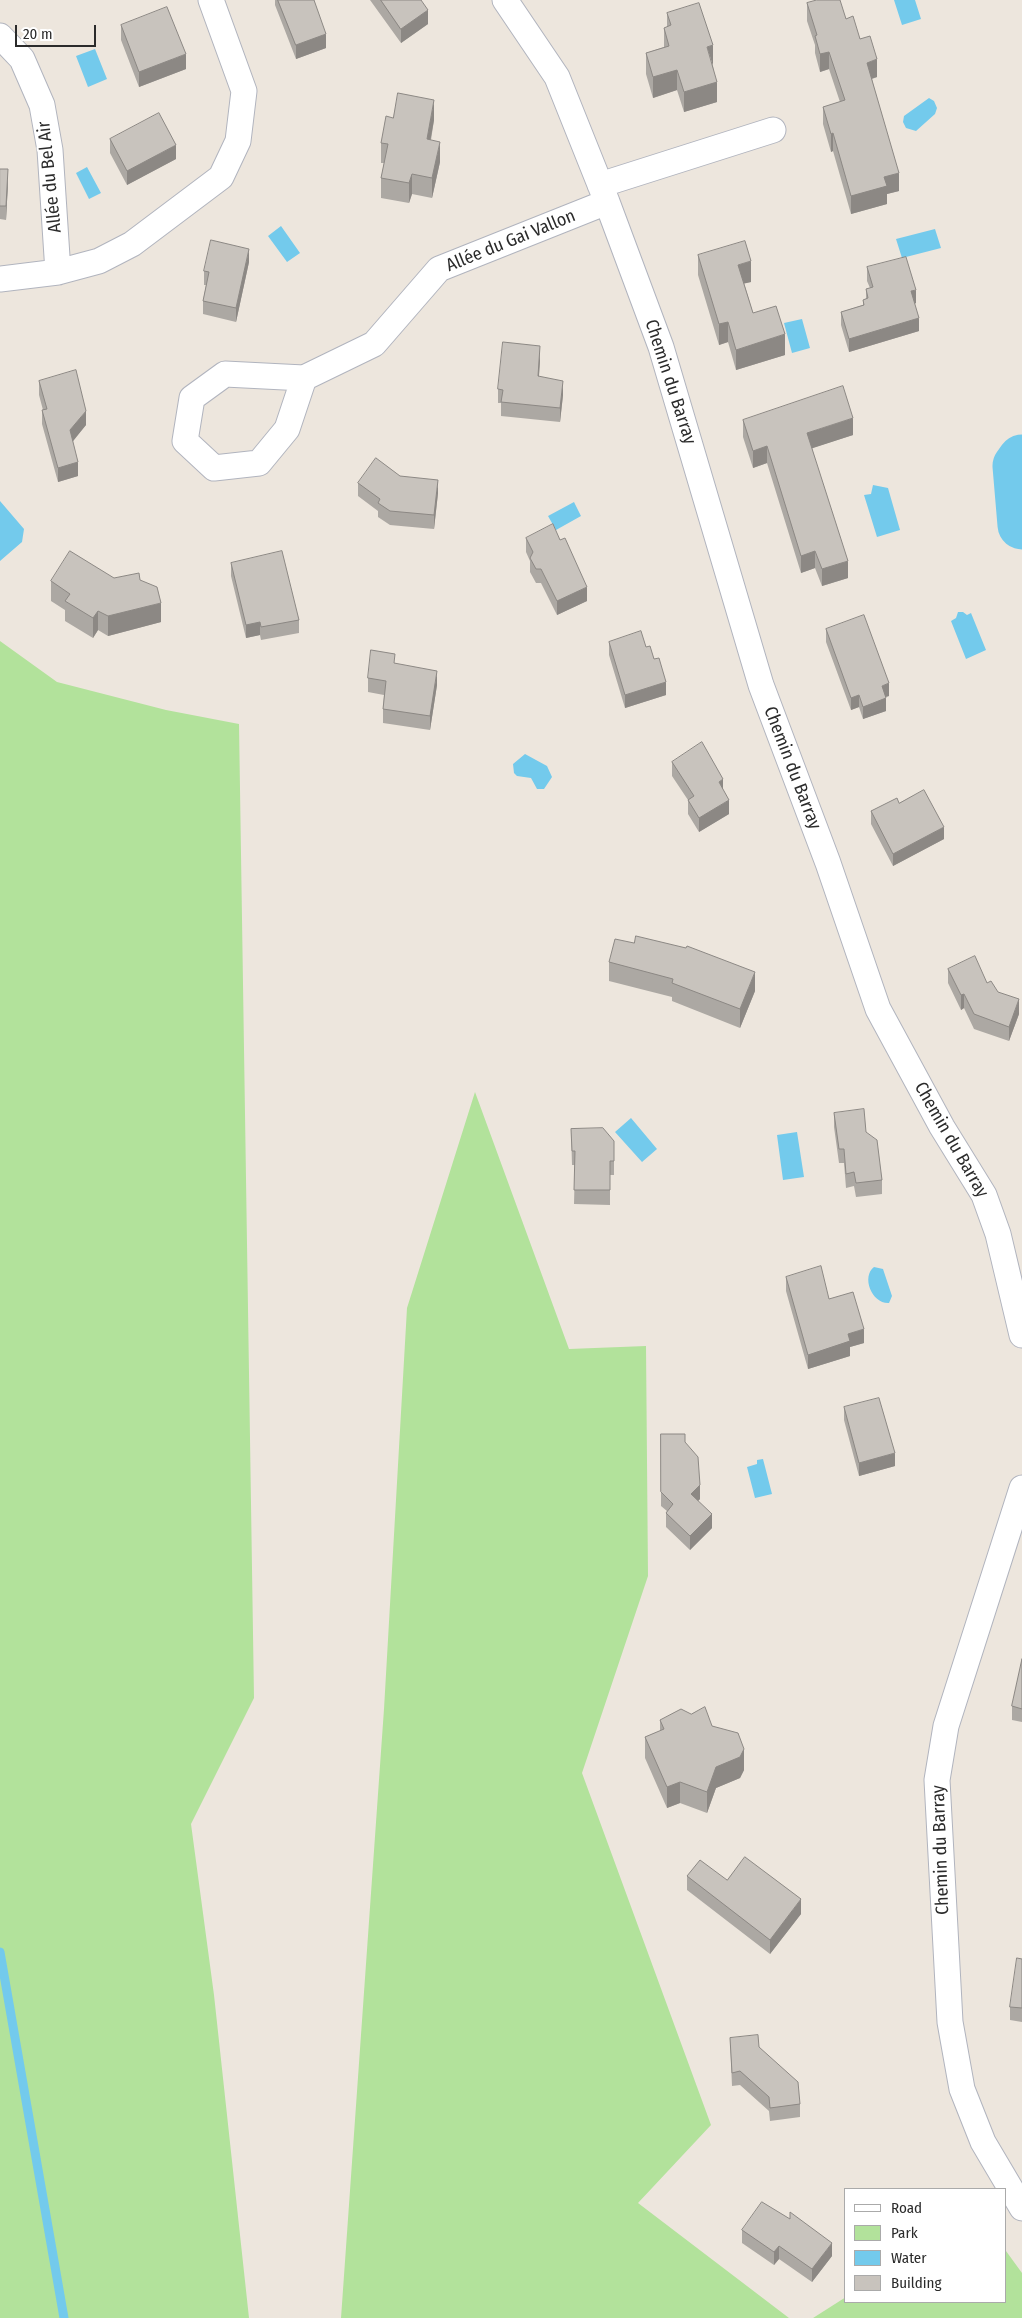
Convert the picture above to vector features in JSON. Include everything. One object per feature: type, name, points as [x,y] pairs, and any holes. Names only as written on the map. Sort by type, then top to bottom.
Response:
[{"type":"street","points":[[0,279],[58,272],[99,261],[132,244],[221,177],[238,141],[244,91],[211,0]]},
{"type":"street","name":"Chemin du Barray","points":[[505,0],[558,77],[604,193],[660,347],[761,685],[828,862],[878,1009],[938,1120],[984,1195],[1000,1242],[1022,1335]]},
{"type":"street","name":"Allée du Bel Air","points":[[0,36],[22,59],[42,105],[50,150],[58,272]]},
{"type":"street","points":[[604,193],[773,130]]},
{"type":"street","name":"Allée du Gai Vallon","points":[[304,378],[287,429],[259,463],[214,468],[185,441],[192,398],[225,374],[304,378],[374,344],[439,269],[604,193]]},
{"type":"street","name":"Chemin du Barray","points":[[1022,1488],[946,1726],[937,1780],[950,2022],[962,2089],[983,2142],[1022,2208]]},
{"type":"green space","points":[[0,641],[57,682],[166,710],[239,724],[254,1698],[191,1824],[214,1995],[249,2318],[0,2318]]},
{"type":"green space","points":[[475,1092],[569,1349],[646,1346],[648,1576],[582,1773],[711,2125],[638,2203],[789,2318],[341,2318],[384,1709],[407,1308]]},
{"type":"green space","points":[[1007,2252],[1022,2273],[1022,2318],[813,2318],[844,2298],[844,2303],[1007,2303]]},
{"type":"water","points":[[894,0],[915,0],[921,19],[902,25]]},
{"type":"water","points":[[95,49],[107,79],[88,87],[76,56]]},
{"type":"water","points":[[929,98],[934,101],[937,108],[935,114],[916,131],[906,128],[903,122],[904,116]]},
{"type":"water","points":[[87,167],[101,193],[89,199],[76,173]]},
{"type":"water","points":[[281,226],[300,253],[287,262],[268,236]]},
{"type":"water","points":[[935,229],[941,248],[902,258],[896,239]]},
{"type":"water","points":[[802,319],[810,348],[792,353],[784,323]]},
{"type":"water","points":[[873,485],[888,488],[900,530],[877,537],[864,495],[871,494]]},
{"type":"water","points":[[0,501],[24,529],[22,542],[0,561]]},
{"type":"water","points":[[574,502],[581,516],[556,530],[548,516]]},
{"type":"water","points":[[958,612],[963,612],[967,615],[971,613],[986,650],[966,659],[951,621],[956,618]]},
{"type":"water","points":[[525,754],[547,766],[552,777],[544,789],[537,789],[531,778],[517,776],[514,773],[513,764]]},
{"type":"water","points":[[631,1118],[657,1149],[642,1162],[615,1132]]},
{"type":"water","points":[[797,1132],[804,1177],[783,1180],[777,1135]]},
{"type":"water","points":[[874,1267],[883,1269],[892,1296],[889,1303],[878,1299],[870,1289],[868,1277]]},
{"type":"water","points":[[763,1459],[772,1494],[755,1498],[747,1467],[757,1464],[757,1460]]},
{"type":"building","points":[[278,0],[314,0],[326,34],[296,45]]},
{"type":"building","points":[[381,0],[421,0],[428,10],[401,29]]},
{"type":"building","points":[[817,0],[840,0],[846,19],[853,16],[860,39],[870,36],[877,59],[867,63],[899,173],[884,177],[887,186],[851,196],[833,133],[831,134],[823,107],[845,100],[829,52],[820,54],[815,36],[817,35],[807,3]]},
{"type":"building","points":[[699,3],[713,45],[707,47],[717,82],[684,92],[677,70],[653,77],[646,53],[669,46],[664,28],[671,25],[667,13]]},
{"type":"building","points":[[167,7],[186,54],[139,72],[121,25]]},
{"type":"building","points":[[398,93],[434,100],[427,139],[440,142],[432,178],[412,174],[409,183],[381,178],[388,144],[381,143],[386,116],[393,118]]},
{"type":"building","points":[[159,113],[176,145],[127,171],[110,139]]},
{"type":"building","points":[[0,169],[8,169],[6,206],[0,206]]},
{"type":"building","points":[[211,240],[249,249],[236,308],[203,301],[209,272],[204,271]]},
{"type":"building","points":[[745,241],[751,261],[738,265],[753,313],[776,306],[785,334],[736,350],[728,322],[719,324],[698,255]]},
{"type":"building","points":[[906,257],[916,290],[911,291],[919,318],[849,339],[841,312],[864,305],[863,300],[868,298],[866,289],[873,287],[867,267]]},
{"type":"building","points":[[503,342],[540,346],[538,376],[563,381],[560,408],[501,402],[503,390],[498,389]]},
{"type":"building","points":[[76,370],[86,411],[70,430],[78,462],[58,468],[42,410],[47,409],[39,381]]},
{"type":"building","points":[[843,386],[853,418],[807,433],[848,561],[822,569],[815,551],[801,556],[767,446],[753,451],[743,420]]},
{"type":"building","points":[[376,458],[400,476],[438,480],[434,515],[390,511],[378,503],[380,499],[358,483]]},
{"type":"building","points":[[553,524],[560,540],[565,538],[587,587],[557,601],[541,569],[536,569],[530,558],[533,552],[526,538]]},
{"type":"building","points":[[70,551],[114,578],[139,573],[140,580],[157,587],[161,603],[108,616],[98,611],[93,618],[65,601],[70,594],[51,581]]},
{"type":"building","points":[[282,551],[299,620],[261,627],[260,622],[246,625],[231,563]]},
{"type":"building","points":[[864,615],[889,683],[882,686],[886,698],[863,707],[859,695],[851,698],[826,629]]},
{"type":"building","points":[[641,631],[646,647],[650,646],[654,659],[659,658],[666,682],[625,695],[609,642]]},
{"type":"building","points":[[371,650],[395,654],[394,663],[437,671],[430,716],[383,709],[386,681],[368,678]]},
{"type":"building","points":[[702,742],[723,779],[719,782],[729,800],[699,818],[688,800],[694,796],[672,762]]},
{"type":"building","points":[[924,790],[944,827],[893,854],[871,811],[897,798],[899,803]]},
{"type":"building","points":[[636,936],[686,948],[687,946],[755,972],[740,1009],[672,983],[673,979],[609,962],[615,939],[634,943]]},
{"type":"building","points":[[975,956],[987,983],[991,981],[998,992],[1019,999],[1009,1027],[974,1014],[964,994],[961,995],[948,969]]},
{"type":"building","points":[[864,1109],[866,1132],[877,1140],[882,1180],[856,1183],[854,1172],[846,1174],[844,1149],[839,1149],[834,1113]]},
{"type":"building","points":[[603,1128],[614,1141],[614,1161],[610,1161],[610,1190],[574,1190],[575,1151],[572,1151],[571,1129]]},
{"type":"building","points":[[821,1266],[829,1299],[853,1292],[864,1329],[848,1334],[850,1341],[808,1355],[786,1277]]},
{"type":"building","points":[[879,1398],[895,1453],[859,1463],[844,1407]]},
{"type":"building","points":[[661,1434],[685,1434],[685,1442],[698,1457],[700,1485],[691,1494],[712,1514],[690,1536],[666,1513],[673,1504],[661,1492]]},
{"type":"building","points":[[1022,1659],[1022,1709],[1012,1706]]},
{"type":"building","points":[[705,1707],[712,1726],[738,1733],[744,1749],[740,1757],[716,1767],[707,1792],[680,1782],[667,1787],[645,1737],[664,1729],[660,1720],[681,1709],[691,1714]]},
{"type":"building","points":[[745,1857],[801,1899],[770,1940],[687,1876],[700,1860],[727,1880]]},
{"type":"building","points":[[1017,1958],[1022,1959],[1022,2008],[1010,2007]]},
{"type":"building","points":[[758,2035],[759,2047],[798,2082],[800,2104],[770,2108],[769,2097],[740,2071],[732,2073],[730,2038]]},
{"type":"building","points":[[762,2202],[790,2219],[790,2212],[832,2243],[812,2269],[779,2246],[774,2252],[742,2230]]},
{"type":"waterway","points":[[1022,459],[1017,466],[1022,525]]},
{"type":"waterway","points":[[0,1952],[64,2318]]}]
